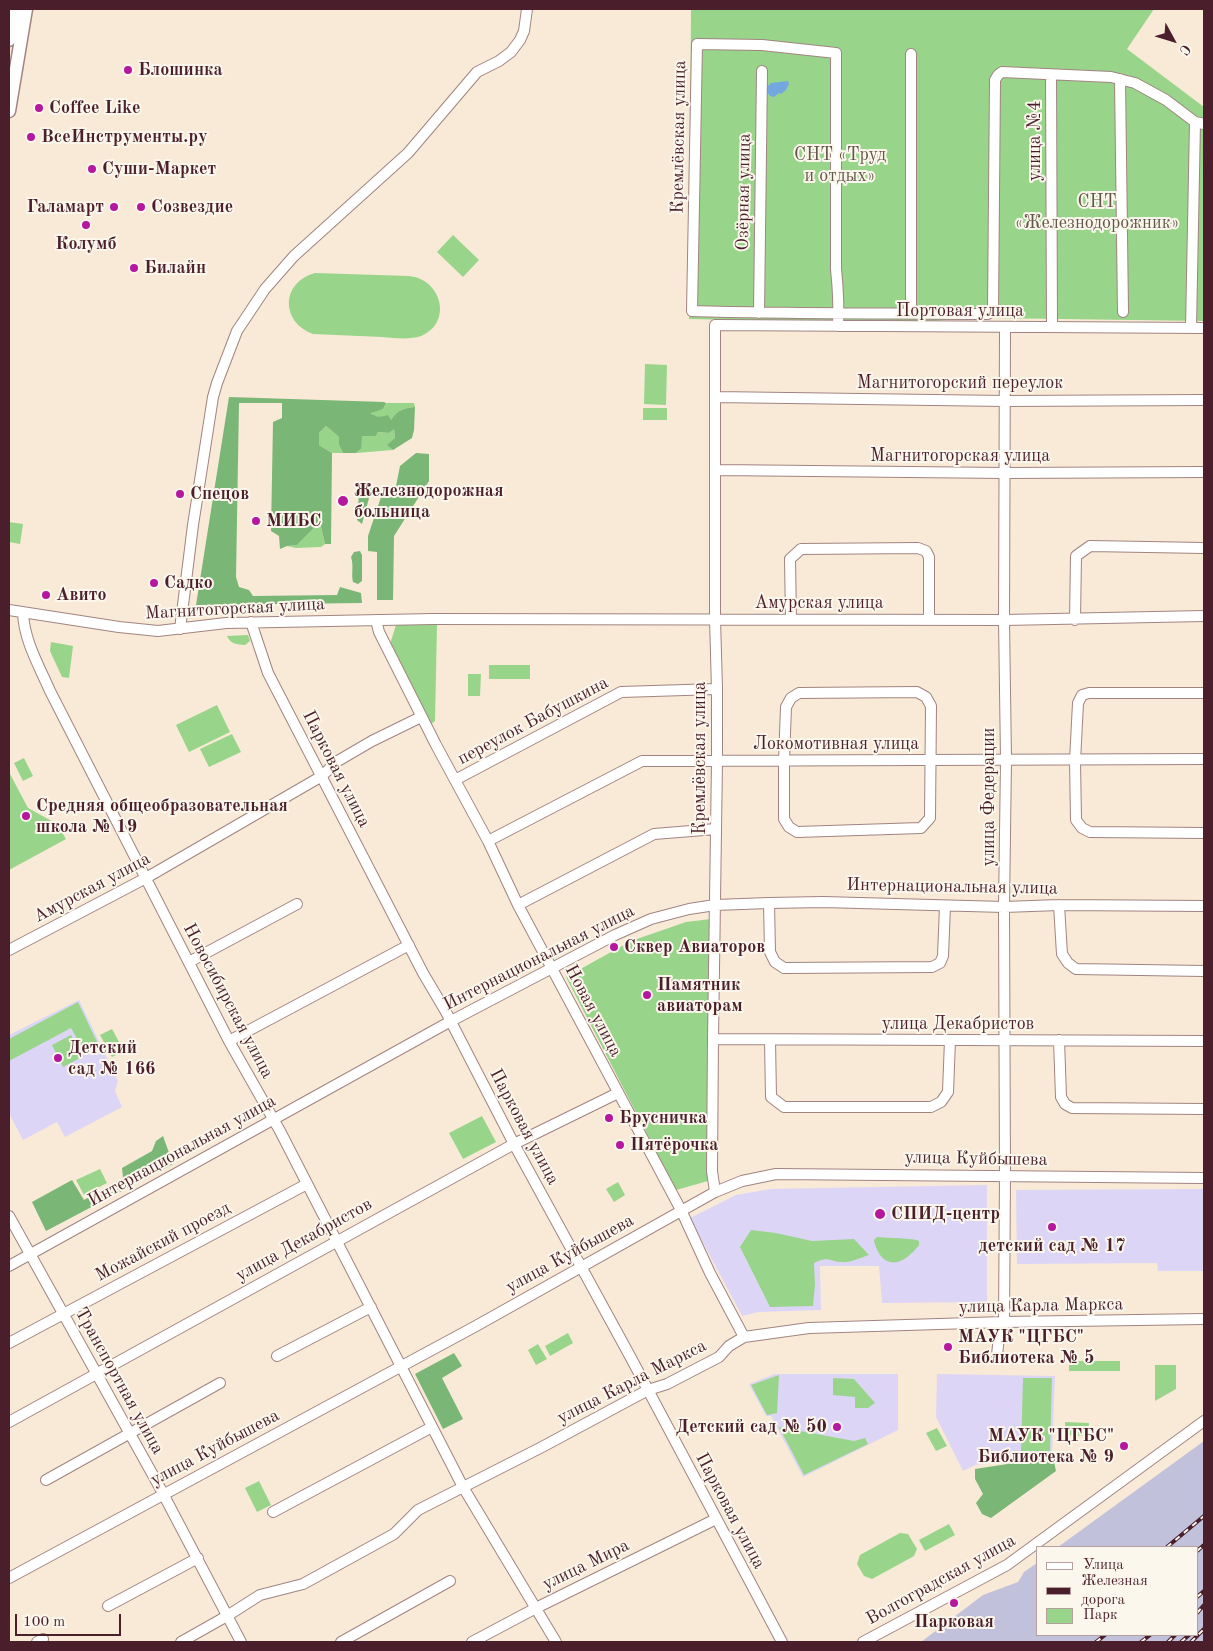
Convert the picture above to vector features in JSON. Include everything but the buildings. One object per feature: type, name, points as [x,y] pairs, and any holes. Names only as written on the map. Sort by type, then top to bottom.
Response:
[{"type":"main road","points":[[9,40],[14,9]]},
{"type":"main road","points":[[9,112],[26,9]]},
{"type":"street","points":[[180,629],[193,525],[213,397],[216,383],[237,331],[265,289],[294,256],[408,153],[477,72],[499,61],[511,52],[520,40],[524,30],[527,9]]},
{"type":"street","name":"Кремлёвская улица","points":[[759,313],[692,311],[697,44],[762,45],[836,52],[836,269],[839,313]]},
{"type":"street","points":[[910,313],[911,54]]},
{"type":"street","name":"Озёрная улица","points":[[759,313],[762,71]]},
{"type":"street","points":[[759,313],[991,312],[995,80],[1002,72],[1111,76],[1135,83],[1166,100],[1200,123],[1191,328]]},
{"type":"street","name":"улица №4","points":[[1051,75],[1052,327]]},
{"type":"street","points":[[1120,79],[1123,312]]},
{"type":"street","points":[[838,326],[839,313]]},
{"type":"street","name":"Кремлёвская улица","points":[[715,324],[717,761],[712,1171],[715,1192]]},
{"type":"street","name":"Портовая улица","points":[[715,324],[1204,328]]},
{"type":"street","name":"улица Федерации","points":[[997,1355],[999,1337],[1004,1322],[1005,327]]},
{"type":"street","name":"Магнитогорский переулок","points":[[715,398],[1006,401],[1204,400]]},
{"type":"street","name":"Магнитогорская улица","points":[[716,470],[1006,473],[1204,472]]},
{"type":"street","points":[[1075,620],[1076,556],[1090,546],[1204,548]]},
{"type":"street","points":[[792,619],[790,559],[801,548],[918,548],[926,551],[929,558],[929,620]]},
{"type":"street","name":"Магнитогорская улица","points":[[9,610],[144,631],[250,622],[434,619]]},
{"type":"street","name":"Новосибирская улица","points":[[23,613],[24,626],[28,638],[50,691],[229,1041],[337,1240],[463,1486],[556,1642]]},
{"type":"street","name":"Амурская улица","points":[[434,619],[1075,620],[1204,616]]},
{"type":"street","name":"Новая улица","points":[[376,620],[379,632],[488,841],[518,905],[681,1210],[710,1273],[744,1337]]},
{"type":"street","name":"Парковая улица","points":[[250,622],[268,673],[409,945],[782,1642]]},
{"type":"street","name":"переулок Бабушкина","points":[[455,780],[620,692],[717,689]]},
{"type":"street","points":[[917,692],[926,697],[931,706],[931,760],[930,818],[921,828],[797,832],[789,827],[784,819],[786,707],[790,698],[799,693],[917,692]]},
{"type":"street","points":[[1204,693],[1089,693],[1082,695],[1078,703],[1076,760],[1076,820],[1082,828],[1090,832],[1204,833]]},
{"type":"street","name":"Амурская улица","points":[[9,950],[146,878],[322,776],[336,762],[372,741],[422,717]]},
{"type":"street","name":"Локомотивная улица","points":[[488,841],[642,761],[1204,759]]},
{"type":"street","points":[[518,905],[654,834],[716,829]]},
{"type":"street","name":"Интернациональная улица","points":[[9,1266],[451,1021],[615,935],[651,919],[689,909],[715,905],[768,903],[823,902],[945,906],[1204,906]]},
{"type":"street","points":[[768,903],[770,952],[775,962],[784,968],[932,967],[940,963],[943,956],[945,906]]},
{"type":"street","points":[[189,962],[297,904]]},
{"type":"street","points":[[1059,905],[1062,954],[1068,963],[1076,969],[1204,971]]},
{"type":"street","points":[[229,1041],[409,945]]},
{"type":"street","name":"улица Декабристов","points":[[713,1039],[1204,1041]]},
{"type":"street","points":[[770,1040],[771,1097],[784,1107],[931,1107],[940,1102],[948,1092],[950,1040]]},
{"type":"street","points":[[1059,1040],[1061,1097],[1065,1104],[1072,1108],[1204,1109]]},
{"type":"street","name":"улица Декабристов","points":[[9,1422],[514,1144],[618,1093]]},
{"type":"street","name":"улица Куйбышева","points":[[9,1578],[581,1267],[681,1210],[715,1192],[742,1181],[776,1174],[1204,1178]]},
{"type":"street","name":"Можайский проезд","points":[[9,1343],[307,1184]]},
{"type":"street","name":"Транспортная улица","points":[[9,1216],[164,1495],[241,1642]]},
{"type":"street","points":[[277,1356],[370,1307]]},
{"type":"street","name":"улица Карла Маркса","points":[[181,1642],[260,1595],[303,1584],[394,1534],[418,1510],[648,1390],[667,1384],[719,1357],[729,1346],[744,1337],[809,1328],[1004,1322],[1204,1319]]},
{"type":"street","points":[[46,1480],[220,1384]]},
{"type":"street","name":"Волгоградская улица","points":[[863,1642],[1007,1565],[1204,1420]]},
{"type":"street","points":[[272,1512],[432,1427]]},
{"type":"street","name":"улица Мира","points":[[472,1642],[536,1608],[716,1519]]},
{"type":"street","points":[[108,1606],[198,1558]]},
{"type":"street","points":[[341,1642],[450,1581]]},
{"type":"shaded area","name":"Детский сад № 166","points":[[79,1000],[118,1081],[115,1091],[122,1107],[65,1137],[57,1122],[23,1140],[9,1113],[9,1035]]},
{"type":"shaded area","points":[[987,1185],[987,1302],[882,1303],[879,1266],[820,1266],[821,1310],[759,1312],[742,1316],[690,1218],[736,1195],[771,1189]]},
{"type":"shaded area","points":[[1204,1189],[1204,1271],[1158,1271],[1157,1263],[1017,1264],[1016,1190]]},
{"type":"shaded area","name":"Детский сад № 50","points":[[775,1374],[898,1374],[898,1430],[803,1477],[771,1416],[766,1416],[749,1384]]},
{"type":"shaded area","points":[[937,1374],[1055,1376],[1052,1453],[975,1465],[963,1471],[936,1417]]},
{"type":"shaded area","points":[[1204,1441],[1204,1642],[921,1642],[983,1595],[1018,1582],[1024,1572],[1036,1564],[1036,1636],[1198,1636],[1198,1546],[1059,1546]]},
{"type":"green space","name":"СНТ «Труд и отдых»","points":[[691,9],[1154,9],[1127,49],[1204,107],[1204,321],[990,318],[883,323],[689,319]]},
{"type":"green space","points":[[453,235],[479,260],[463,277],[437,252]]},
{"type":"green space","points":[[315,273],[409,276],[420,279],[436,293],[440,312],[437,322],[431,330],[421,336],[412,338],[313,334],[302,328],[295,321],[290,312],[289,302],[291,293],[296,285],[304,278]]},
{"type":"green space","points":[[645,364],[667,365],[666,405],[644,404]]},
{"type":"green space","points":[[229,397],[384,402],[386,403],[383,409],[371,413],[379,417],[388,415],[391,420],[401,410],[415,407],[412,438],[393,450],[387,445],[395,438],[394,429],[389,433],[378,432],[376,436],[362,436],[361,449],[356,453],[343,453],[339,445],[339,437],[326,426],[319,433],[319,445],[332,453],[331,544],[325,544],[320,522],[297,545],[280,549],[279,536],[271,531],[273,422],[282,418],[282,403],[239,403],[236,577],[239,587],[249,590],[253,596],[337,595],[340,587],[361,593],[362,603],[196,605]]},
{"type":"green space","points":[[386,403],[414,403],[415,407],[401,410],[391,420],[374,416],[371,412],[383,409]]},
{"type":"green space","points":[[643,408],[667,408],[667,420],[643,420]]},
{"type":"green space","points":[[326,426],[339,437],[339,445],[343,453],[332,453],[319,445],[319,433]]},
{"type":"green space","points":[[394,428],[395,438],[388,445],[393,450],[356,453],[361,449],[361,436],[376,436],[378,432],[389,433]]},
{"type":"green space","points":[[416,453],[429,454],[429,481],[394,536],[393,600],[377,600],[377,552],[368,551],[368,536],[384,488],[396,486],[400,466]]},
{"type":"green space","points":[[364,487],[372,487],[362,524],[357,520],[359,494]]},
{"type":"green space","points":[[9,522],[23,524],[20,544],[9,542]]},
{"type":"green space","points":[[320,522],[325,544],[321,547],[296,548],[287,546],[297,545]]},
{"type":"green space","points":[[360,551],[362,555],[362,581],[358,584],[353,582],[351,557],[354,552]]},
{"type":"green space","points":[[396,625],[437,625],[435,721],[429,726],[390,644]]},
{"type":"green space","points":[[248,635],[250,641],[245,645],[232,643],[227,636]]},
{"type":"green space","points":[[51,642],[73,646],[69,678],[62,677],[50,651]]},
{"type":"green space","points":[[489,665],[530,665],[530,679],[489,679]]},
{"type":"green space","points":[[468,674],[481,674],[480,696],[468,696]]},
{"type":"green space","points":[[217,705],[230,732],[189,752],[176,725]]},
{"type":"green space","points":[[232,734],[241,752],[209,767],[200,749]]},
{"type":"green space","points":[[24,758],[33,776],[23,781],[14,763]]},
{"type":"green space","name":"Средняя общеобразовательная школа № 19","points":[[9,772],[28,808],[57,824],[66,839],[9,870]]},
{"type":"green space","name":"Сквер Авиаторов","points":[[711,919],[708,1181],[676,1190],[566,977],[631,941],[686,922]]},
{"type":"green space","points":[[78,1002],[99,1046],[85,1053],[71,1028],[9,1061],[9,1039]]},
{"type":"green space","points":[[112,1029],[124,1051],[112,1057],[100,1035]]},
{"type":"green space","points":[[71,1035],[82,1057],[63,1067],[52,1045]]},
{"type":"green space","points":[[482,1116],[496,1142],[463,1159],[449,1133]]},
{"type":"green space","points":[[163,1136],[173,1164],[46,1231],[32,1202],[72,1180],[84,1200],[123,1178],[122,1168],[152,1151],[156,1141]]},
{"type":"green space","points":[[100,1169],[107,1183],[84,1195],[76,1180]]},
{"type":"green space","points":[[618,1182],[625,1195],[614,1202],[606,1189]]},
{"type":"green space","points":[[751,1230],[812,1241],[854,1239],[869,1255],[848,1262],[825,1259],[814,1263],[813,1306],[770,1307],[740,1247]]},
{"type":"green space","points":[[877,1237],[916,1240],[919,1241],[919,1245],[901,1261],[890,1262],[880,1255],[874,1240]]},
{"type":"green space","points":[[568,1333],[573,1343],[550,1356],[545,1346]]},
{"type":"green space","points":[[538,1344],[547,1359],[536,1365],[528,1350]]},
{"type":"green space","points":[[454,1353],[462,1366],[442,1378],[463,1419],[443,1429],[415,1374]]},
{"type":"green space","points":[[1069,1361],[1120,1361],[1120,1371],[1069,1371]]},
{"type":"green space","points":[[1155,1365],[1176,1365],[1176,1389],[1155,1401]]},
{"type":"green space","points":[[779,1375],[777,1413],[767,1415],[751,1385]]},
{"type":"green space","points":[[833,1378],[854,1379],[875,1403],[868,1408],[855,1408],[855,1397],[833,1395]]},
{"type":"green space","points":[[1023,1378],[1052,1378],[1050,1451],[1021,1451]]},
{"type":"green space","points":[[1065,1422],[1089,1423],[1088,1436],[1065,1435]]},
{"type":"green space","points":[[779,1427],[854,1441],[865,1438],[868,1444],[804,1475]]},
{"type":"green space","points":[[937,1428],[947,1446],[936,1451],[926,1433]]},
{"type":"green space","points":[[1053,1457],[1056,1471],[991,1518],[982,1514],[976,1503],[983,1494],[975,1479],[975,1469]]},
{"type":"green space","points":[[259,1481],[271,1505],[257,1512],[245,1488]]},
{"type":"green space","points":[[949,1524],[955,1535],[925,1551],[919,1540]]},
{"type":"green space","points":[[900,1533],[908,1534],[917,1549],[914,1556],[872,1579],[864,1576],[857,1564],[860,1555]]},
{"type":"water","points":[[788,81],[789,84],[786,90],[781,94],[779,93],[774,97],[770,96],[767,92],[767,87],[771,83]]},
{"type":"railway","points":[[1168,1546],[1204,1516]]},
{"type":"railway","points":[[1198,1550],[1204,1545]]},
{"type":"railway","points":[[1198,1596],[1204,1591]]},
{"type":"railway","points":[[1198,1612],[1204,1605]]},
{"type":"railway","points":[[1198,1635],[1204,1629]]},
{"type":"railway","points":[[1096,1642],[1104,1636]]},
{"type":"railway","points":[[1141,1642],[1149,1636]]},
{"type":"railway","points":[[1168,1642],[1174,1636]]},
{"type":"railway","points":[[1181,1642],[1188,1636]]},
{"type":"railway","points":[[1191,1642],[1197,1636]]},
{"type":"place","name":"Блошинка","points":[[128,70]]},
{"type":"place","name":"Coffee Like","points":[[39,108]]},
{"type":"place","name":"ВсеИнструменты.ру","points":[[31,137]]},
{"type":"place","name":"Суши-Маркет","points":[[92,169]]},
{"type":"place","name":"Галамарт","points":[[114,207]]},
{"type":"place","name":"Созвездие","points":[[141,207]]},
{"type":"place","name":"Колумб","points":[[86,225]]},
{"type":"place","name":"Билайн","points":[[134,268]]},
{"type":"place","name":"Спецов","points":[[180,494]]},
{"type":"place","name":"Железнодорожная больница","points":[[343,501]]},
{"type":"place","name":"МИБС","points":[[256,521]]},
{"type":"place","name":"Садко","points":[[154,583]]},
{"type":"place","name":"Авито","points":[[46,595]]},
{"type":"place","name":"Средняя общеобразовательная школа № 19","points":[[26,816]]},
{"type":"place","name":"Сквер Авиаторов","points":[[614,947]]},
{"type":"place","name":"Памятник авиаторам","points":[[647,995]]},
{"type":"place","name":"Детский сад № 166","points":[[58,1058]]},
{"type":"place","name":"Брусничка","points":[[609,1118]]},
{"type":"place","name":"Пятёрочка","points":[[620,1145]]},
{"type":"place","name":"СПИД-центр","points":[[880,1214]]},
{"type":"place","name":"детский сад № 17","points":[[1052,1227]]},
{"type":"place","name":"МАУК \"ЦГБС\" Библиотека № 5","points":[[948,1347]]},
{"type":"place","name":"Детский сад № 50","points":[[837,1427]]},
{"type":"place","name":"МАУК \"ЦГБС\" Библиотека № 9","points":[[1124,1446]]},
{"type":"place","name":"Парковая","points":[[954,1603]]},
{"type":"park label","name":"СНТ «Железнодорожник»","points":[[1097,212]]}]
